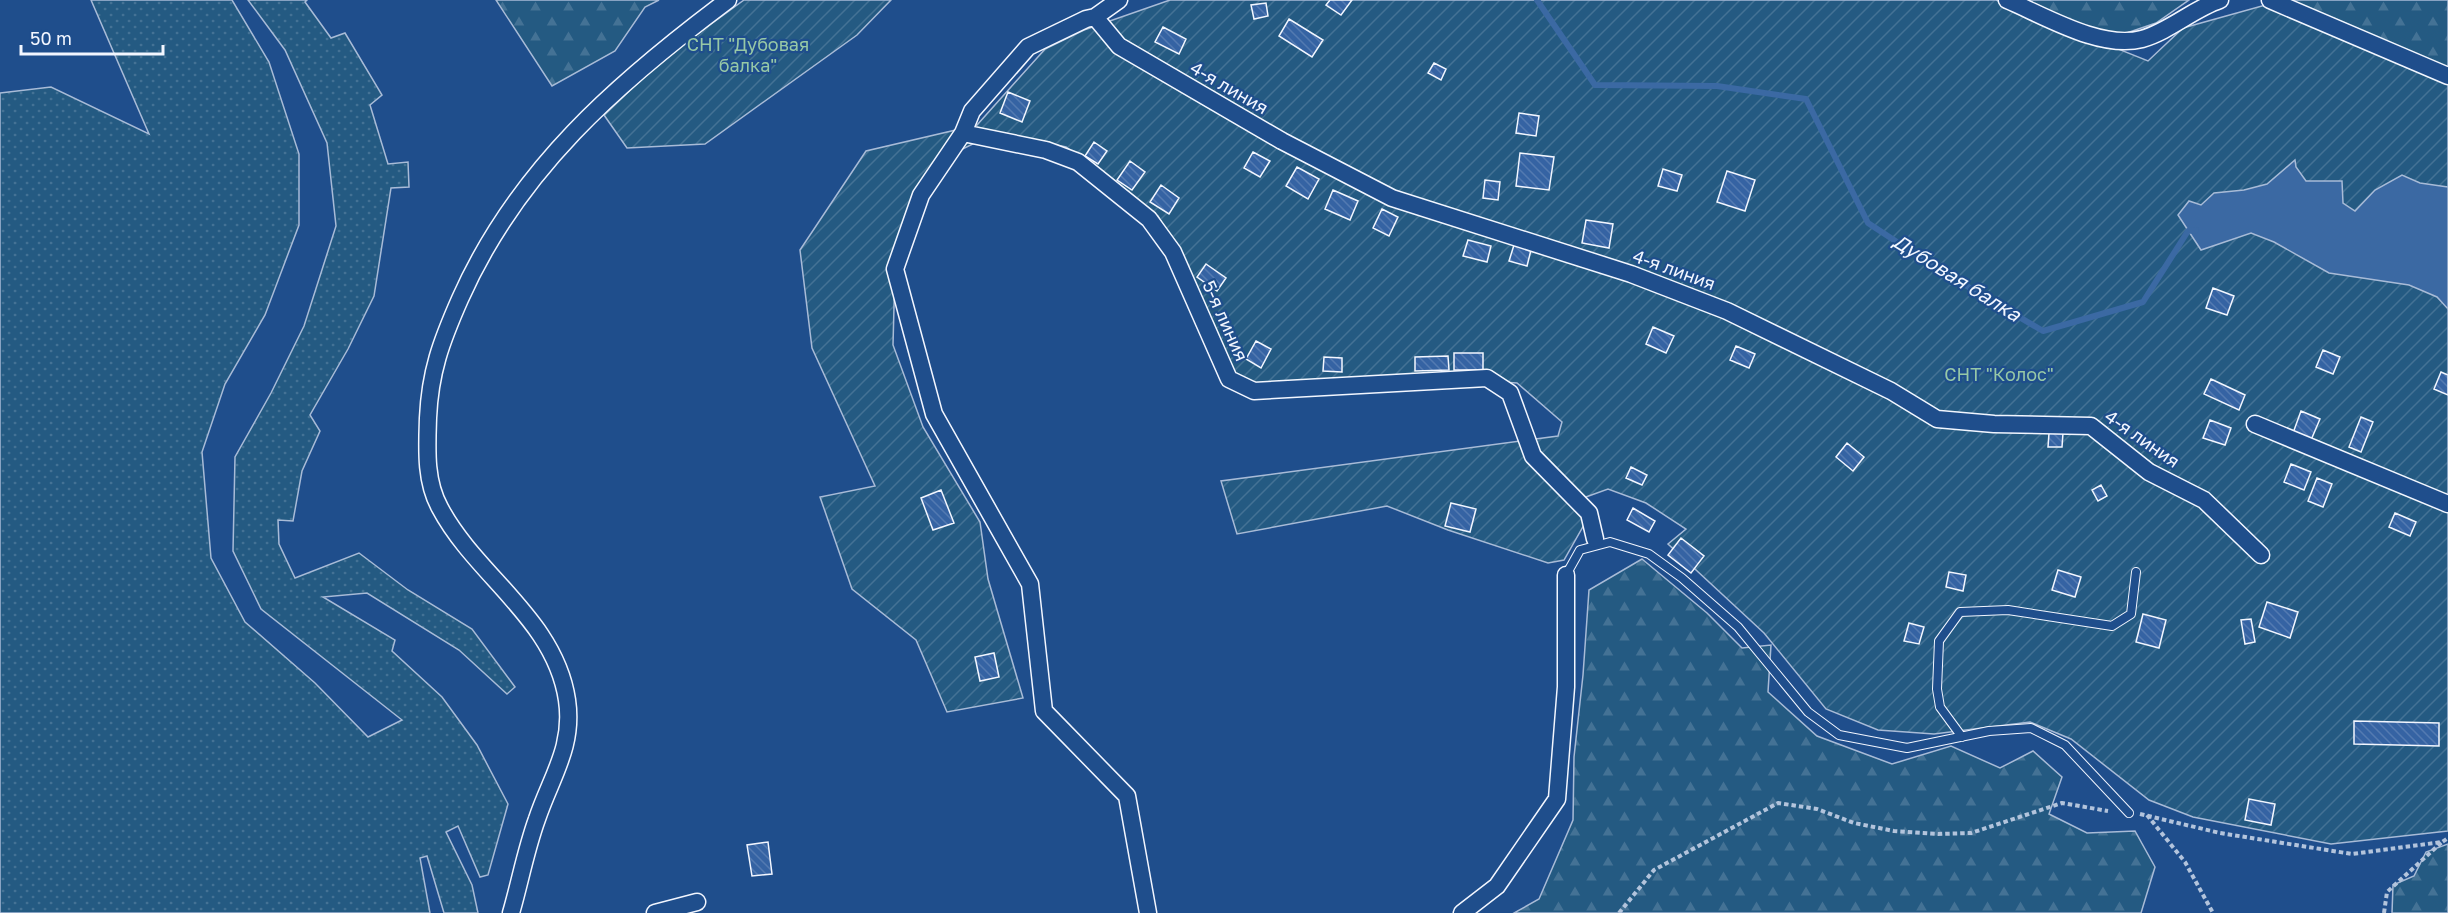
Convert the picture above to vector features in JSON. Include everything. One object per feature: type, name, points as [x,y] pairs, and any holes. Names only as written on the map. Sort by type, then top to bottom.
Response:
[{"type":"street","points":[[512,913],[537,818],[566,748],[569,722],[567,698],[559,670],[540,633],[516,600],[458,538],[439,507],[429,480],[427,444],[429,390],[436,359],[471,274],[503,219],[539,169],[633,74],[728,0]]},
{"type":"street","points":[[1119,0],[1095,17],[1086,19],[1028,47],[972,111],[963,133],[921,195],[896,269],[934,414],[1030,584],[1044,711],[1127,796],[1148,913]]},
{"type":"street","points":[[2007,0],[2091,35],[2120,42],[2142,39],[2220,0]]},
{"type":"street","points":[[2270,0],[2448,76]]},
{"type":"street","name":"4-я линия","points":[[1095,17],[1119,46],[1282,141],[1392,198],[1631,274],[1727,311],[1891,391],[1937,418],[1994,424],[2091,426],[2149,472],[2204,500],[2261,555]]},
{"type":"street","name":"5-я линия","points":[[963,133],[1046,150],[1078,162],[1149,219],[1173,252],[1229,379],[1254,391],[1487,378],[1501,386],[1510,393],[1533,456],[1589,513],[1595,539]]},
{"type":"street","points":[[2254,424],[2448,504]]},
{"type":"street","points":[[1462,913],[1497,886],[1557,799],[1566,687],[1566,575]]},
{"type":"street","points":[[655,913],[697,902]]},
{"type":"lane","points":[[1566,575],[1580,550],[1610,542],[1649,554],[1682,578],[1738,627],[1808,712],[1839,735],[1907,748],[1989,731],[2031,728],[2065,745],[2129,813]]},
{"type":"lane","points":[[1962,737],[1940,707],[1937,689],[1939,641],[1960,612],[2008,610],[2112,626],[2131,614],[2136,572]]},
{"type":"path","points":[[1619,913],[1654,870],[1778,803],[1817,809],[1854,823],[1894,831],[1938,834],[1971,833],[2062,803],[2147,814],[2220,833],[2352,854],[2442,842]]},
{"type":"path","points":[[2147,814],[2185,862],[2213,913]]},
{"type":"path","points":[[2384,913],[2387,892],[2448,838]]},
{"type":"green space","points":[[91,0],[232,0],[269,62],[299,154],[299,225],[265,315],[225,384],[202,452],[211,558],[245,622],[315,683],[368,737],[402,720],[261,609],[233,551],[235,457],[271,393],[304,326],[336,226],[327,143],[285,50],[248,0],[307,0],[305,2],[331,38],[345,33],[382,95],[370,105],[388,164],[408,162],[409,187],[391,188],[374,296],[348,349],[310,415],[320,431],[302,471],[293,521],[278,520],[279,544],[295,578],[359,553],[408,590],[472,629],[515,687],[507,694],[459,650],[367,593],[323,597],[395,640],[392,651],[442,697],[477,745],[508,804],[488,875],[480,877],[458,826],[446,832],[472,885],[478,913],[444,913],[427,856],[420,858],[430,913],[0,913],[0,93],[51,87],[149,134]]},
{"type":"green space","points":[[496,0],[659,0],[645,7],[615,51],[552,86]]},
{"type":"green space","name":"СНТ \"Дубовая балка\"","points":[[744,0],[891,0],[857,35],[705,144],[627,148],[604,115],[662,60]]},
{"type":"green space","name":"СНТ \"Колос\"","points":[[1170,0],[1996,0],[2148,61],[2183,28],[2269,4],[2448,81],[2448,831],[2331,844],[2193,817],[2149,800],[2071,739],[2030,722],[1934,734],[1878,730],[1826,709],[1764,633],[1668,544],[1686,529],[1646,503],[1608,489],[1572,502],[1585,523],[1564,560],[1548,563],[1448,530],[1387,506],[1237,534],[1221,481],[1558,436],[1562,422],[1517,383],[1440,378],[1256,386],[1232,373],[1191,275],[1158,216],[1066,147],[997,132],[932,164],[895,269],[893,345],[923,427],[980,522],[988,579],[1023,698],[947,712],[916,640],[852,589],[820,497],[875,486],[812,348],[800,250],[866,151],[977,125],[1045,49],[1084,30]]},
{"type":"green space","points":[[2018,0],[2189,0],[2156,23],[2109,39]]},
{"type":"green space","points":[[2290,0],[2448,0],[2448,69]]},
{"type":"green space","points":[[1642,559],[1707,613],[1742,648],[1771,645],[1768,692],[1817,736],[1892,764],[1951,746],[2000,768],[2033,751],[2062,777],[2049,814],[2087,833],[2135,831],[2155,867],[2141,913],[1514,913],[1539,899],[1573,820],[1574,757],[1589,590]]},
{"type":"green space","points":[[2448,844],[2448,913],[2392,913],[2393,885],[2414,876],[2426,852]]},
{"type":"shaded area","points":[[2295,160],[2296,167],[2306,181],[2342,181],[2343,203],[2355,211],[2375,190],[2402,175],[2420,183],[2448,187],[2448,309],[2437,297],[2409,285],[2329,273],[2274,242],[2251,233],[2201,250],[2178,215],[2189,201],[2201,205],[2214,193],[2244,190],[2267,184]]},
{"type":"building","points":[[1330,0],[1352,0],[1341,15],[1326,5]]},
{"type":"building","points":[[1266,3],[1268,16],[1254,19],[1251,5]]},
{"type":"building","points":[[1289,19],[1323,40],[1312,57],[1279,36]]},
{"type":"building","points":[[1163,27],[1186,39],[1179,54],[1155,42]]},
{"type":"building","points":[[1434,63],[1446,69],[1441,80],[1428,73]]},
{"type":"building","points":[[1008,92],[1030,101],[1022,122],[1000,113]]},
{"type":"building","points":[[1519,113],[1539,116],[1536,136],[1516,133]]},
{"type":"building","points":[[1094,142],[1107,151],[1098,164],[1085,156]]},
{"type":"building","points":[[1253,152],[1270,161],[1260,177],[1244,168]]},
{"type":"building","points":[[1520,153],[1554,157],[1549,190],[1516,186]]},
{"type":"building","points":[[1130,161],[1145,172],[1132,190],[1117,180]]},
{"type":"building","points":[[1297,167],[1319,179],[1308,199],[1286,186]]},
{"type":"building","points":[[1663,169],[1682,175],[1677,191],[1658,186]]},
{"type":"building","points":[[1727,171],[1755,180],[1745,211],[1717,202]]},
{"type":"building","points":[[1485,180],[1500,182],[1498,200],[1483,198]]},
{"type":"building","points":[[1161,185],[1179,198],[1169,214],[1150,202]]},
{"type":"building","points":[[1333,190],[1358,201],[1350,220],[1325,209]]},
{"type":"building","points":[[1382,209],[1398,217],[1389,236],[1373,228]]},
{"type":"building","points":[[1586,220],[1613,224],[1609,248],[1582,243]]},
{"type":"building","points":[[1468,240],[1491,246],[1487,262],[1463,256]]},
{"type":"building","points":[[1514,245],[1531,250],[1527,266],[1509,261]]},
{"type":"building","points":[[1206,264],[1226,278],[1217,291],[1197,277]]},
{"type":"building","points":[[2213,288],[2234,296],[2227,315],[2206,308]]},
{"type":"building","points":[[1653,327],[1674,336],[1666,353],[1646,344]]},
{"type":"building","points":[[1256,341],[1271,349],[1261,368],[1246,359]]},
{"type":"building","points":[[1736,346],[1755,354],[1749,368],[1730,360]]},
{"type":"building","points":[[2323,350],[2340,357],[2333,374],[2316,367]]},
{"type":"building","points":[[1454,353],[1483,353],[1483,370],[1454,370]]},
{"type":"building","points":[[1448,356],[1449,370],[1415,371],[1415,357]]},
{"type":"building","points":[[1324,357],[1342,358],[1342,372],[1323,371]]},
{"type":"building","points":[[2441,372],[2448,375],[2448,395],[2434,389]]},
{"type":"building","points":[[2211,379],[2245,395],[2239,410],[2204,394]]},
{"type":"building","points":[[2301,411],[2320,419],[2311,440],[2293,433]]},
{"type":"building","points":[[2361,417],[2373,422],[2361,452],[2349,447]]},
{"type":"building","points":[[2210,420],[2231,428],[2225,445],[2203,438]]},
{"type":"building","points":[[2049,433],[2063,433],[2062,447],[2048,447]]},
{"type":"building","points":[[1847,443],[1864,457],[1853,471],[1836,457]]},
{"type":"building","points":[[2291,464],[2311,472],[2304,490],[2284,482]]},
{"type":"building","points":[[1631,467],[1647,475],[1642,485],[1626,478]]},
{"type":"building","points":[[2317,478],[2332,484],[2323,507],[2308,501]]},
{"type":"building","points":[[2101,485],[2107,496],[2098,501],[2092,490]]},
{"type":"building","points":[[941,490],[954,523],[933,530],[921,498]]},
{"type":"building","points":[[1451,503],[1476,509],[1470,532],[1445,526]]},
{"type":"building","points":[[1633,508],[1655,521],[1649,532],[1627,520]]},
{"type":"building","points":[[2395,513],[2416,522],[2410,536],[2389,527]]},
{"type":"building","points":[[1681,538],[1704,556],[1691,573],[1668,555]]},
{"type":"building","points":[[2058,570],[2081,577],[2075,597],[2052,590]]},
{"type":"building","points":[[1949,572],[1966,575],[1963,591],[1946,587]]},
{"type":"building","points":[[2267,602],[2298,612],[2290,638],[2259,627]]},
{"type":"building","points":[[2143,614],[2166,620],[2159,648],[2136,642]]},
{"type":"building","points":[[2251,619],[2255,642],[2245,644],[2241,620]]},
{"type":"building","points":[[1909,623],[1924,627],[1919,644],[1904,641]]},
{"type":"building","points":[[994,653],[999,677],[980,681],[975,657]]},
{"type":"building","points":[[2354,721],[2439,723],[2439,746],[2354,744]]},
{"type":"building","points":[[2249,799],[2275,804],[2271,825],[2245,820]]},
{"type":"building","points":[[768,842],[772,874],[752,876],[747,845]]},
{"type":"waterway","name":"Дубовая балка","points":[[1537,0],[1595,85],[1717,86],[1806,99],[1868,223],[1938,269],[2043,331],[2143,302],[2188,231],[2196,230]]}]
